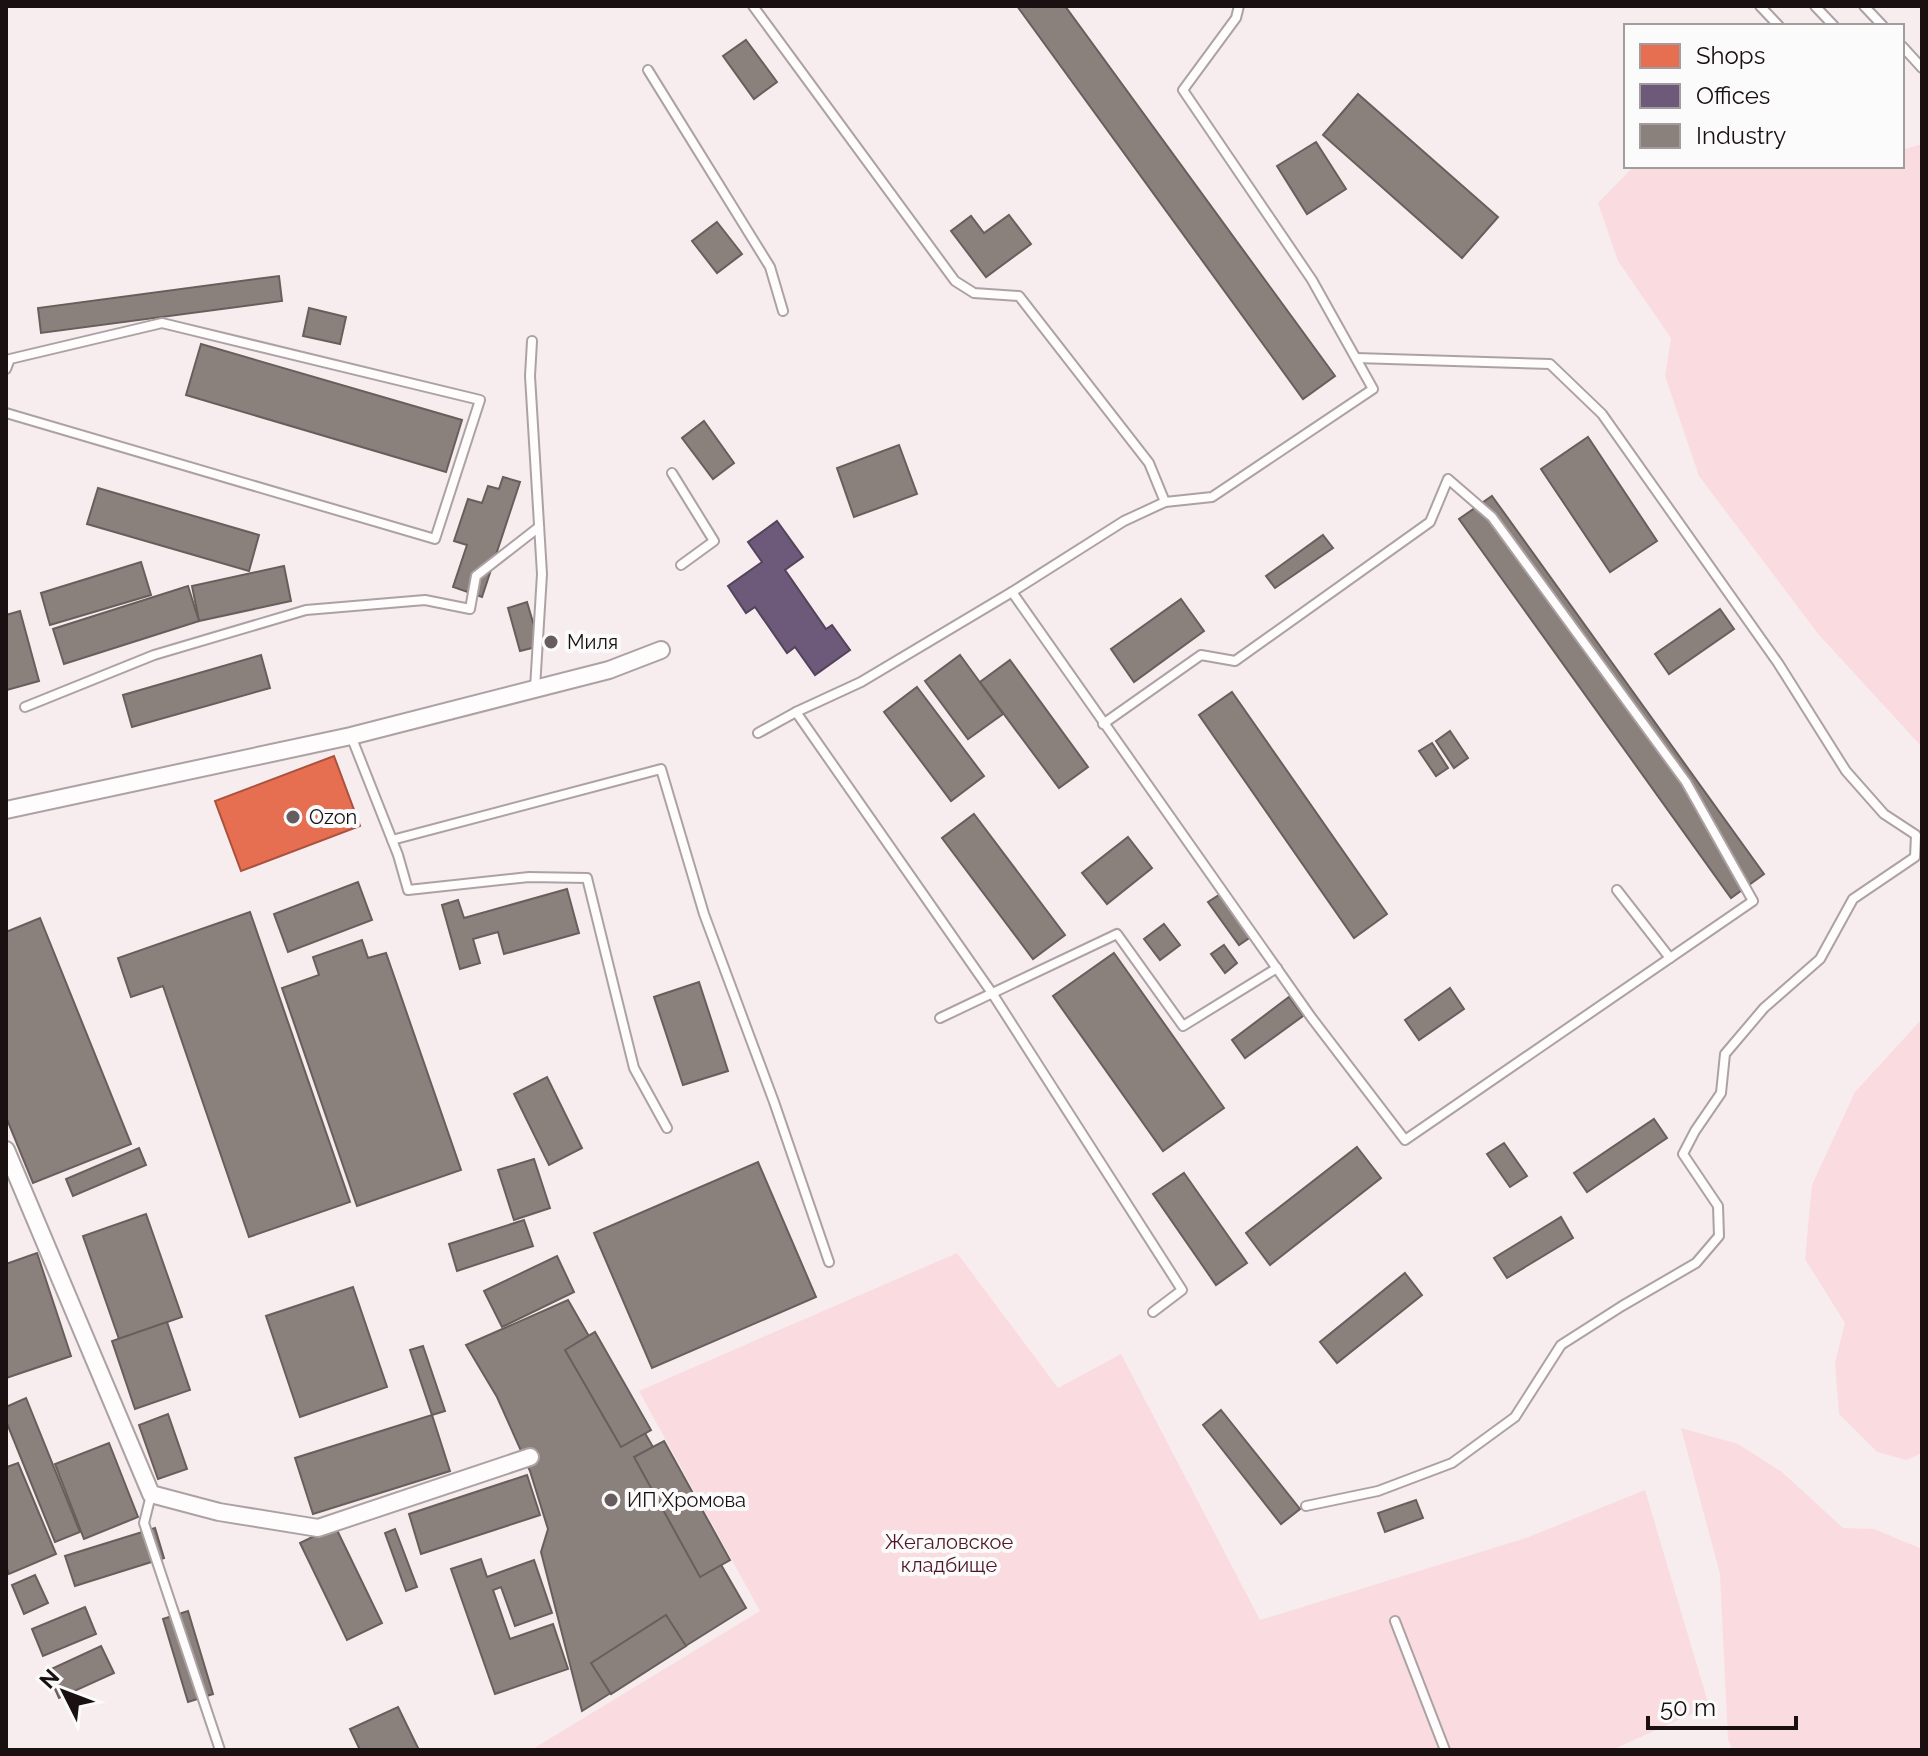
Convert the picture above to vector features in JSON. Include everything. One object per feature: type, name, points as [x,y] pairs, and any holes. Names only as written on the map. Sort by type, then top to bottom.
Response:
[{"type":"street","points":[[6,810],[351,736],[609,670],[661,650]]},
{"type":"street","points":[[6,1150],[151,1494],[219,1512],[318,1528],[530,1457]]},
{"type":"lane","points":[[753,6],[955,281],[974,293],[1019,296],[1149,463],[1165,502]]},
{"type":"lane","points":[[758,733],[861,682],[1124,521],[1165,502],[1212,497],[1373,389],[1312,280],[1183,90],[1236,18],[1239,6]]},
{"type":"lane","points":[[1760,6],[1777,24]]},
{"type":"lane","points":[[1815,6],[1832,24]]},
{"type":"lane","points":[[1864,6],[1881,24]]},
{"type":"lane","points":[[1904,48],[1922,68]]},
{"type":"lane","points":[[648,70],[770,267],[783,311]]},
{"type":"lane","points":[[6,369],[10,359],[162,323],[480,400],[435,539],[6,413]]},
{"type":"lane","points":[[532,341],[530,376],[542,574],[535,689]]},
{"type":"lane","points":[[1306,1506],[1378,1491],[1452,1463],[1515,1417],[1561,1345],[1696,1263],[1719,1236],[1718,1206],[1683,1154],[1721,1093],[1725,1054],[1764,1008],[1820,959],[1853,899],[1915,857],[1916,835],[1884,814],[1846,771],[1778,663],[1602,414],[1550,364],[1356,358]]},
{"type":"lane","points":[[672,473],[714,541],[681,565]]},
{"type":"lane","points":[[1012,592],[1103,724],[1311,1017],[1405,1140],[1753,901],[1686,782],[1492,517],[1448,479],[1430,522],[1248,652],[1235,661],[1201,655],[1103,724]]},
{"type":"lane","points":[[25,707],[154,655],[306,610],[425,600],[470,609],[476,576],[539,527]]},
{"type":"lane","points":[[796,712],[992,993],[1182,1290],[1153,1312]]},
{"type":"lane","points":[[351,736],[408,890],[529,877],[587,878],[634,1068],[667,1128]]},
{"type":"lane","points":[[392,840],[661,769],[704,914],[829,1262]]},
{"type":"lane","points":[[1617,890],[1670,958]]},
{"type":"lane","points":[[940,1018],[1117,934],[1183,1026],[1277,968]]},
{"type":"lane","points":[[151,1494],[144,1523],[220,1750]]},
{"type":"lane","points":[[1395,1621],[1445,1750]]},
{"type":"green space","points":[[1922,144],[1922,747],[1819,635],[1699,476],[1665,376],[1671,338],[1618,261],[1598,203],[1632,168],[1904,168],[1904,149]]},
{"type":"green space","points":[[1922,1019],[1922,1453],[1906,1460],[1877,1452],[1839,1414],[1835,1363],[1845,1323],[1805,1259],[1812,1185],[1855,1092]]},
{"type":"green space","name":"Жегаловское кладбище","points":[[957,1253],[1058,1388],[1121,1354],[1260,1620],[1526,1538],[1645,1490],[1709,1706],[1612,1750],[531,1750],[760,1611],[639,1391]]},
{"type":"green space","points":[[1681,1428],[1738,1444],[1782,1472],[1843,1528],[1874,1529],[1922,1549],[1922,1750],[1733,1750],[1728,1740],[1720,1574]]},
{"type":"building: Shops","points":[[334,756],[360,826],[241,871],[215,801]]},
{"type":"building: Offices","points":[[777,521],[803,557],[785,570],[826,629],[832,625],[850,650],[815,675],[795,647],[787,653],[755,607],[746,613],[728,586],[762,562],[748,542]]},
{"type":"building: Industry","points":[[1017,6],[1065,6],[1335,376],[1303,399]]},
{"type":"building: Industry","points":[[746,40],[777,82],[754,99],[723,56]]},
{"type":"building: Industry","points":[[1358,94],[1498,217],[1462,258],[1323,135]]},
{"type":"building: Industry","points":[[1316,142],[1346,189],[1307,214],[1277,166]]},
{"type":"building: Industry","points":[[1009,215],[1031,244],[986,277],[951,231],[971,216],[984,233]]},
{"type":"building: Industry","points":[[717,222],[742,254],[717,273],[692,241]]},
{"type":"building: Industry","points":[[279,276],[282,301],[41,333],[38,308]]},
{"type":"building: Industry","points":[[309,308],[346,317],[340,344],[303,336]]},
{"type":"building: Industry","points":[[201,344],[462,420],[446,472],[186,395]]},
{"type":"building: Industry","points":[[704,421],[734,463],[713,479],[682,438]]},
{"type":"building: Industry","points":[[1588,437],[1657,541],[1610,572],[1541,469]]},
{"type":"building: Industry","points":[[899,445],[917,494],[854,517],[837,468]]},
{"type":"building: Industry","points":[[503,477],[520,482],[482,597],[453,587],[467,545],[454,541],[468,499],[482,503],[488,486],[499,489]]},
{"type":"building: Industry","points":[[98,488],[259,535],[249,571],[87,524]]},
{"type":"building: Industry","points":[[1492,496],[1764,874],[1731,898],[1459,519]]},
{"type":"building: Industry","points":[[1323,535],[1333,548],[1275,588],[1266,576]]},
{"type":"building: Industry","points":[[141,562],[151,595],[50,625],[41,593]]},
{"type":"building: Industry","points":[[284,566],[291,601],[199,621],[192,586]]},
{"type":"building: Industry","points":[[188,586],[199,621],[64,664],[53,629]]},
{"type":"building: Industry","points":[[1181,599],[1204,631],[1134,682],[1111,649]]},
{"type":"building: Industry","points":[[527,602],[540,646],[520,651],[508,608]]},
{"type":"building: Industry","points":[[1720,609],[1734,629],[1669,674],[1655,654]]},
{"type":"building: Industry","points":[[20,611],[39,681],[7,690],[6,615]]},
{"type":"building: Industry","points":[[261,655],[270,688],[132,727],[123,695]]},
{"type":"building: Industry","points":[[960,655],[1003,714],[968,739],[925,681]]},
{"type":"building: Industry","points":[[1010,660],[1088,767],[1059,788],[980,682]]},
{"type":"building: Industry","points":[[917,687],[984,776],[951,801],[884,712]]},
{"type":"building: Industry","points":[[1232,692],[1387,914],[1354,938],[1199,715]]},
{"type":"building: Industry","points":[[1450,731],[1468,758],[1454,768],[1436,741]]},
{"type":"building: Industry","points":[[1432,743],[1448,768],[1436,776],[1419,751]]},
{"type":"building: Industry","points":[[974,814],[1065,935],[1033,959],[942,838]]},
{"type":"building: Industry","points":[[1128,837],[1152,868],[1107,904],[1082,873]]},
{"type":"building: Industry","points":[[358,882],[372,920],[288,952],[274,914]]},
{"type":"building: Industry","points":[[567,889],[579,933],[504,954],[498,932],[473,939],[480,963],[460,969],[442,905],[458,900],[464,918]]},
{"type":"building: Industry","points":[[1225,891],[1255,934],[1239,945],[1208,902]]},
{"type":"building: Industry","points":[[250,912],[350,1202],[249,1237],[163,986],[131,997],[118,958]]},
{"type":"building: Industry","points":[[40,918],[131,1144],[33,1183],[6,1117],[6,932]]},
{"type":"building: Industry","points":[[1164,924],[1180,945],[1160,960],[1144,939]]},
{"type":"building: Industry","points":[[362,940],[368,958],[386,953],[461,1170],[357,1206],[282,988],[319,975],[313,957]]},
{"type":"building: Industry","points":[[1224,945],[1237,963],[1225,973],[1211,954]]},
{"type":"building: Industry","points":[[1114,953],[1224,1108],[1163,1151],[1053,996]]},
{"type":"building: Industry","points":[[699,982],[728,1071],[683,1085],[654,997]]},
{"type":"building: Industry","points":[[1450,988],[1464,1009],[1419,1040],[1405,1020]]},
{"type":"building: Industry","points":[[1289,997],[1303,1016],[1245,1058],[1232,1040]]},
{"type":"building: Industry","points":[[547,1077],[582,1148],[549,1165],[514,1094]]},
{"type":"building: Industry","points":[[1654,1119],[1667,1138],[1587,1192],[1574,1173]]},
{"type":"building: Industry","points":[[1504,1143],[1527,1176],[1510,1187],[1487,1154]]},
{"type":"building: Industry","points":[[1357,1147],[1381,1178],[1270,1265],[1246,1233]]},
{"type":"building: Industry","points":[[139,1148],[146,1165],[73,1196],[66,1179]]},
{"type":"building: Industry","points":[[534,1159],[550,1208],[514,1220],[498,1170]]},
{"type":"building: Industry","points":[[758,1162],[816,1297],[652,1368],[594,1233]]},
{"type":"building: Industry","points":[[1184,1173],[1247,1263],[1216,1285],[1153,1194]]},
{"type":"building: Industry","points":[[146,1214],[182,1317],[119,1339],[83,1236]]},
{"type":"building: Industry","points":[[1561,1217],[1573,1238],[1507,1278],[1494,1258]]},
{"type":"building: Industry","points":[[524,1220],[533,1246],[457,1271],[449,1244]]},
{"type":"building: Industry","points":[[37,1253],[71,1356],[6,1378],[6,1264]]},
{"type":"building: Industry","points":[[557,1256],[574,1292],[502,1327],[484,1291]]},
{"type":"building: Industry","points":[[1405,1273],[1422,1295],[1337,1363],[1320,1342]]},
{"type":"building: Industry","points":[[353,1287],[387,1387],[300,1417],[266,1316]]},
{"type":"building: Industry","name":"ИП Хромова","points":[[568,1300],[746,1608],[582,1711],[541,1552],[548,1529],[530,1471],[497,1397],[466,1345]]},
{"type":"building: Industry","points":[[167,1322],[190,1390],[135,1409],[112,1341]]},
{"type":"building: Industry","points":[[595,1332],[651,1430],[621,1447],[565,1350]]},
{"type":"building: Industry","points":[[423,1346],[445,1411],[432,1415],[410,1350]]},
{"type":"building: Industry","points":[[26,1398],[80,1532],[55,1542],[6,1421],[6,1407]]},
{"type":"building: Industry","points":[[1221,1410],[1300,1509],[1281,1524],[1203,1425]]},
{"type":"building: Industry","points":[[168,1414],[187,1469],[158,1479],[139,1425]]},
{"type":"building: Industry","points":[[432,1415],[450,1471],[313,1514],[295,1458]]},
{"type":"building: Industry","points":[[664,1441],[730,1560],[700,1577],[634,1457]]},
{"type":"building: Industry","points":[[109,1443],[138,1517],[84,1539],[55,1464]]},
{"type":"building: Industry","points":[[18,1463],[56,1554],[9,1574],[6,1566],[6,1465]]},
{"type":"building: Industry","points":[[527,1475],[540,1515],[421,1554],[409,1514]]},
{"type":"building: Industry","points":[[1416,1500],[1423,1518],[1385,1532],[1378,1513]]},
{"type":"building: Industry","points":[[335,1526],[382,1623],[347,1640],[300,1543]]},
{"type":"building: Industry","points":[[155,1528],[164,1558],[75,1586],[65,1556]]},
{"type":"building: Industry","points":[[395,1529],[417,1587],[406,1591],[385,1533]]},
{"type":"building: Industry","points":[[481,1559],[487,1577],[534,1560],[552,1613],[515,1626],[501,1587],[493,1590],[510,1639],[553,1624],[568,1669],[495,1694],[451,1569]]},
{"type":"building: Industry","points":[[35,1575],[48,1603],[24,1614],[12,1585]]},
{"type":"building: Industry","points":[[85,1607],[96,1634],[43,1656],[32,1629]]},
{"type":"building: Industry","points":[[188,1611],[213,1694],[188,1702],[163,1619]]},
{"type":"building: Industry","points":[[666,1615],[686,1646],[611,1694],[591,1663]]},
{"type":"building: Industry","points":[[101,1646],[114,1673],[59,1698],[47,1671]]},
{"type":"building: Industry","points":[[398,1707],[419,1750],[360,1750],[350,1729]]},
{"type":"place","name":"Миля","points":[[551,642]]},
{"type":"place","name":"Ozon","points":[[293,817]]},
{"type":"place","name":"ИП Хромова","points":[[611,1500]]}]
